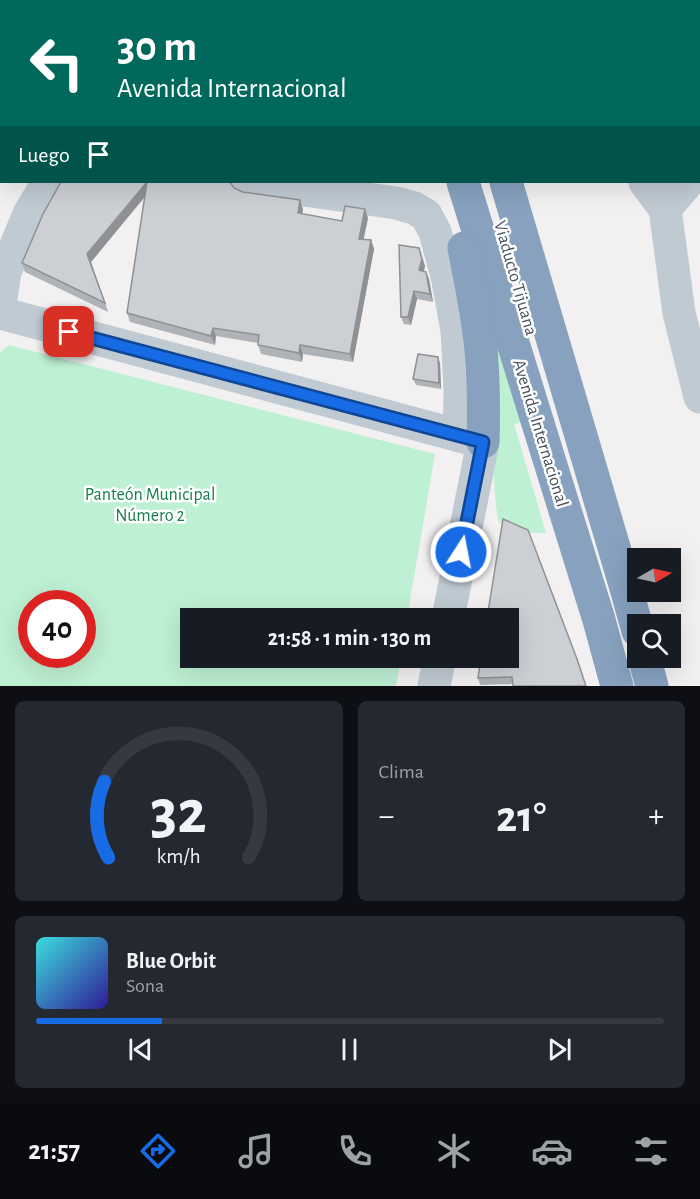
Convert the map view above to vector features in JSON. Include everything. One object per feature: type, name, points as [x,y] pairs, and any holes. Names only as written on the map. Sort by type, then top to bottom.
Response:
[{"type":"highway","points":[[449,183],[472,287],[481,342],[484,398],[471,439]]},
{"type":"highway","name":"Avenida Internacional","points":[[463,183],[599,620],[617,686]]},
{"type":"highway","name":"Viaducto Tijuana","points":[[487,183],[610,596],[633,686]]},
{"type":"highway","name":"Viaducto Tijuana","points":[[506,183],[633,614]]},
{"type":"highway","points":[[526,183],[600,421],[633,548]]},
{"type":"highway","points":[[647,668],[652,686]]},
{"type":"highway","points":[[664,668],[669,686]]},
{"type":"street","points":[[0,304],[5,272],[29,214],[47,183]]},
{"type":"street","points":[[256,183],[396,203],[414,208],[426,215],[435,232],[447,276],[457,330],[460,390],[471,439],[449,608]]},
{"type":"street","points":[[646,183],[665,209],[679,313],[700,397]]},
{"type":"street","points":[[665,209],[687,183]]},
{"type":"street","points":[[0,314],[471,439]]},
{"type":"street","points":[[434,686],[438,668]]},
{"type":"green space","points":[[472,244],[523,422],[514,424],[546,533],[528,533],[499,523]]},
{"type":"green space","name":"Panteón Municipal Número 2","points":[[9,345],[435,454],[409,608],[180,608],[180,668],[399,668],[396,686],[0,686],[0,353]]},
{"type":"building","points":[[60,183],[146,183],[87,254],[105,303],[22,263],[43,214]]},
{"type":"building","points":[[147,183],[231,183],[234,188],[243,192],[300,200],[298,213],[342,221],[345,206],[365,209],[359,239],[371,240],[350,354],[300,345],[299,353],[258,345],[259,335],[213,328],[211,336],[127,313]]},
{"type":"building","points":[[399,245],[419,248],[422,259],[419,270],[426,272],[430,294],[414,291],[408,317],[401,317]]},
{"type":"building","points":[[418,354],[438,357],[439,383],[413,379]]},
{"type":"building","points":[[503,519],[528,530],[586,686],[513,686],[512,677],[478,678],[479,668],[519,668],[519,608],[489,608]]},
{"type":"route","points":[[69,332],[483,442],[461,552]]}]
